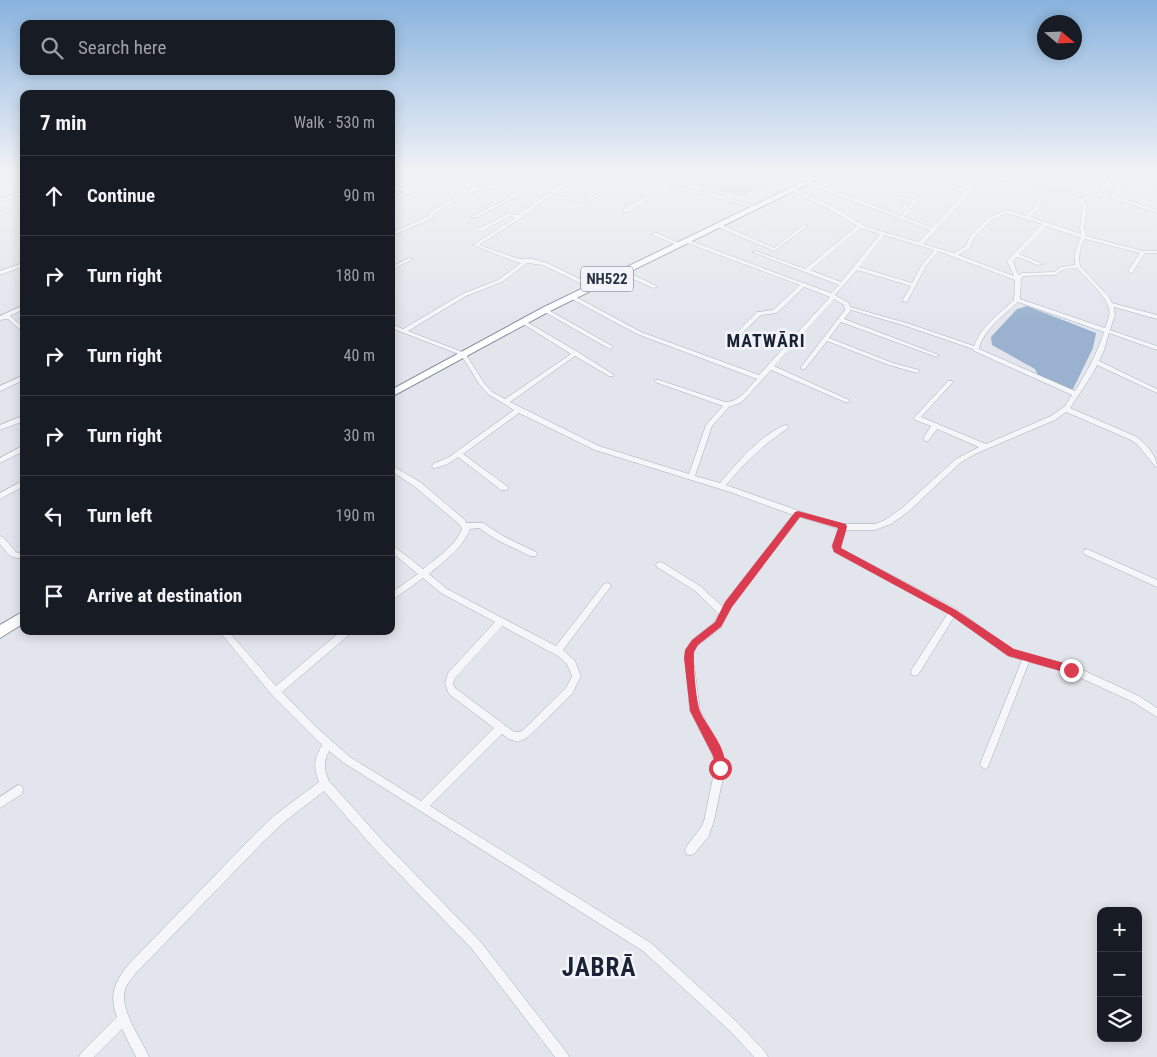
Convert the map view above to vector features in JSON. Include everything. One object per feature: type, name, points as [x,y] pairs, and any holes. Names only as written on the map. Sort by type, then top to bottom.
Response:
[{"type":"highway","name":"NH522","points":[[395,392],[545,310],[728,222]]},
{"type":"highway","points":[[0,632],[20,619]]},
{"type":"street","points":[[395,233],[419,222]]},
{"type":"street","points":[[480,230],[495,222]]},
{"type":"street","points":[[511,222],[475,245],[516,260],[545,264],[592,287]]},
{"type":"street","points":[[853,222],[882,234],[937,249],[1019,278],[1055,273],[1063,268],[1078,266]]},
{"type":"street","points":[[913,222],[934,230]]},
{"type":"street","points":[[920,244],[941,222]]},
{"type":"street","points":[[955,255],[968,247],[972,237],[987,222]]},
{"type":"street","points":[[1041,222],[1143,252],[1157,252]]},
{"type":"street","points":[[395,328],[463,354],[490,393],[519,410],[597,448],[843,527],[875,527],[888,522],[919,498],[958,461],[984,446],[1053,418],[1066,410],[1095,362],[1112,315],[1110,304],[1100,288],[1078,266],[1079,246],[1084,236],[1082,228],[1083,222]]},
{"type":"street","points":[[975,348],[984,332],[1017,300],[1019,278],[1015,274],[1010,261],[1031,240],[1033,234],[1045,224]]},
{"type":"street","points":[[720,226],[774,250],[806,226]]},
{"type":"street","points":[[806,271],[859,226]]},
{"type":"street","points":[[655,234],[804,284],[833,296],[847,304],[849,308],[908,325],[975,348],[980,353],[1075,394]]},
{"type":"street","points":[[657,381],[728,404],[740,401],[833,296],[882,234]]},
{"type":"street","points":[[905,301],[937,249]]},
{"type":"street","points":[[754,252],[842,284]]},
{"type":"street","points":[[1131,271],[1143,252]]},
{"type":"street","points":[[1016,255],[1040,264]]},
{"type":"street","points":[[395,267],[411,259]]},
{"type":"street","points":[[403,331],[464,295],[500,281],[526,261]]},
{"type":"street","points":[[0,273],[20,266]]},
{"type":"street","points":[[856,268],[914,286]]},
{"type":"street","points":[[622,272],[655,287]]},
{"type":"street","points":[[730,342],[759,313],[771,314],[775,312],[804,284]]},
{"type":"street","points":[[572,297],[639,333],[761,378]]},
{"type":"street","points":[[1017,300],[1157,348]]},
{"type":"street","points":[[1110,304],[1157,317]]},
{"type":"street","points":[[803,368],[849,308]]},
{"type":"street","points":[[2,317],[20,310]]},
{"type":"street","points":[[545,310],[610,347]]},
{"type":"street","points":[[2,317],[10,318],[20,327]]},
{"type":"street","points":[[840,320],[936,355]]},
{"type":"street","points":[[523,322],[611,375]]},
{"type":"street","points":[[826,339],[891,364],[917,371]]},
{"type":"street","points":[[505,402],[576,353]]},
{"type":"street","points":[[1095,362],[1157,391]]},
{"type":"street","points":[[770,367],[847,401]]},
{"type":"street","points":[[0,388],[20,379]]},
{"type":"street","points":[[950,382],[917,418],[984,446]]},
{"type":"street","points":[[691,478],[709,425],[728,404]]},
{"type":"street","points":[[435,466],[459,454],[519,410]]},
{"type":"street","points":[[1066,410],[1127,434],[1139,442],[1157,464]]},
{"type":"street","points":[[0,428],[20,420]]},
{"type":"street","points":[[926,439],[935,426]]},
{"type":"street","points":[[721,487],[744,458],[765,440],[785,428]]},
{"type":"street","points":[[0,461],[20,450]]},
{"type":"street","points":[[1148,452],[1157,456]]},
{"type":"street","points":[[459,454],[504,488]]},
{"type":"street","points":[[395,470],[417,484],[465,526],[466,533],[461,540],[423,575],[395,595]]},
{"type":"street","points":[[0,496],[20,485]]},
{"type":"street","points":[[690,850],[705,832],[720,768],[718,755],[695,711],[688,658],[690,650],[695,642],[718,624],[724,613],[798,514]]},
{"type":"street","points":[[465,526],[480,524],[500,538],[533,554]]},
{"type":"street","points":[[843,527],[836,546],[837,550],[953,612],[1006,650],[1057,664],[1079,673],[1136,698],[1157,713]]},
{"type":"street","points":[[0,539],[13,554],[20,555]]},
{"type":"street","points":[[395,550],[444,591],[501,621],[557,651],[567,657],[575,666],[577,676],[574,684],[525,734],[518,737],[512,736],[452,691],[449,684],[451,676],[501,621]]},
{"type":"street","points":[[1087,552],[1157,584]]},
{"type":"street","points":[[660,565],[697,588],[724,613]]},
{"type":"street","points":[[557,651],[607,586]]},
{"type":"street","points":[[914,672],[953,612]]},
{"type":"street","points":[[226,635],[296,716],[327,745],[347,760],[646,947],[734,1027],[762,1057]]},
{"type":"street","points":[[276,692],[342,635]]},
{"type":"street","points":[[985,764],[1027,657]]},
{"type":"street","points":[[422,807],[501,728]]},
{"type":"street","points":[[327,745],[320,759],[320,771],[325,784],[376,842],[476,945],[563,1057]]},
{"type":"street","points":[[143,1057],[124,1019],[118,1002],[119,988],[131,970],[259,838],[279,819],[325,784]]},
{"type":"street","points":[[0,803],[18,790]]},
{"type":"street","points":[[85,1057],[124,1019]]},
{"type":"water","points":[[1027,306],[1096,333],[1093,348],[1072,391],[1038,375],[1035,369],[992,345],[991,337],[1017,309]]},
{"type":"district","name":"MATWĀRI","points":[[766,341]]},
{"type":"district","name":"JABRĀ","points":[[599,967]]},
{"type":"route","points":[[720,768],[718,755],[695,711],[688,658],[690,650],[695,642],[715,628],[720,622],[728,604],[798,514],[843,527],[836,546],[837,550],[953,612],[1011,653],[1057,664],[1071,670]]}]
